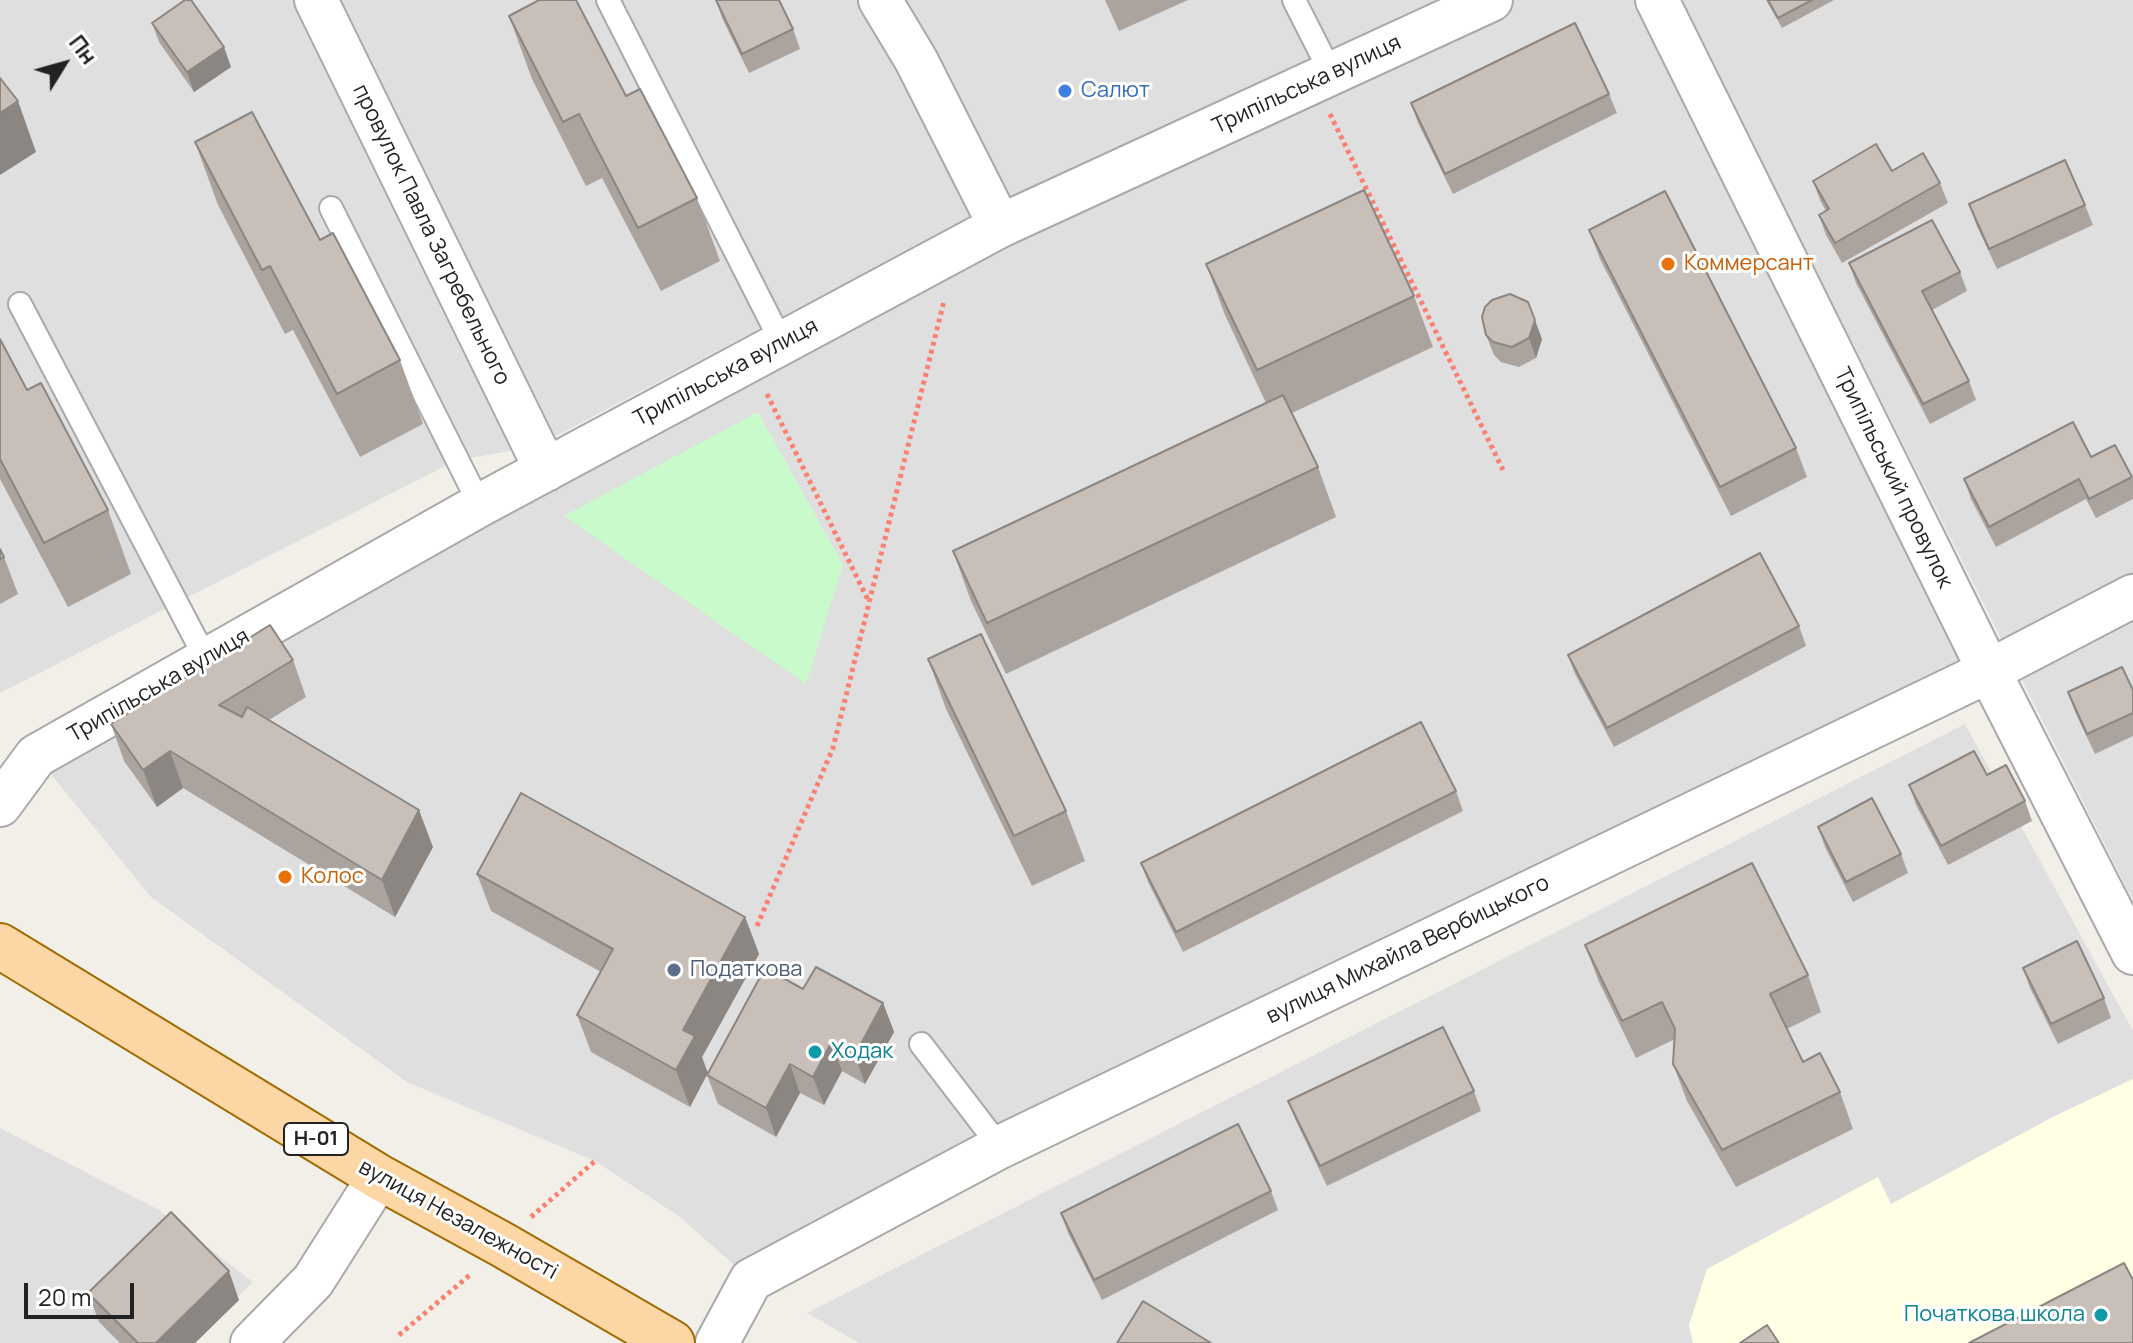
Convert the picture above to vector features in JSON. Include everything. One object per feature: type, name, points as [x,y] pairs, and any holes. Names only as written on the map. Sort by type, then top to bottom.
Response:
[{"type":"main road","name":"вулиця Незалежності","points":[[0,946],[379,1177],[672,1343]]},
{"type":"street","name":"провулок Павла Загребельного","points":[[316,0],[546,470]]},
{"type":"street","points":[[880,0],[916,60],[1000,226]]},
{"type":"street","name":"Трипільська вулиця","points":[[0,805],[36,756],[480,505],[1000,226],[1329,90],[1491,0]]},
{"type":"street","name":"Трипільський провулок","points":[[1657,0],[1989,671],[2133,953]]},
{"type":"street","name":"вулиця Михайла Вербицького","points":[[717,1343],[751,1280],[1000,1147],[1989,671],[2133,596]]},
{"type":"street","points":[[252,1343],[313,1281],[379,1177]]},
{"type":"lane","points":[[608,0],[766,352]]},
{"type":"lane","points":[[1294,0],[1329,90]]},
{"type":"lane","points":[[331,208],[480,505]]},
{"type":"lane","points":[[20,304],[206,659]]},
{"type":"lane","points":[[921,1044],[1000,1147]]},
{"type":"path","points":[[1329,90],[1503,470]]},
{"type":"path","points":[[757,926],[833,748],[956,249]]},
{"type":"path","points":[[766,352],[869,601]]},
{"type":"shaded area","points":[[0,0],[1657,0],[1989,671],[751,1280],[680,1217],[595,1161],[407,1082],[151,897],[36,756],[990,207],[535,447],[457,460],[0,693]]},
{"type":"shaded area","points":[[1680,0],[2133,0],[2133,901]]},
{"type":"shaded area","points":[[1965,724],[2133,1031],[2133,1079],[2053,1117],[1891,1205],[1878,1178],[1689,1325],[1693,1343],[859,1343],[807,1313]]},
{"type":"shaded area","points":[[2133,1079],[2133,1343],[1693,1343],[1689,1325],[1707,1269],[1878,1177],[1891,1204],[2053,1117]]},
{"type":"shaded area","points":[[0,1128],[159,1210],[253,1282],[190,1343],[0,1343]]},
{"type":"green space","points":[[758,412],[843,565],[806,684],[564,516]]},
{"type":"building","points":[[185,0],[191,0],[224,47],[187,72],[152,23]]},
{"type":"building","points":[[539,0],[576,0],[626,96],[640,89],[697,198],[638,228],[579,114],[563,122],[509,16]]},
{"type":"building","points":[[716,0],[779,0],[793,29],[742,54]]},
{"type":"building","points":[[1768,0],[1812,0],[1778,18]]},
{"type":"building","points":[[1575,23],[1609,94],[1445,174],[1411,103]]},
{"type":"building","points":[[0,78],[18,101],[0,113]]},
{"type":"building","points":[[252,112],[320,240],[333,233],[400,360],[337,394],[270,266],[262,270],[195,142]]},
{"type":"building","points":[[1876,144],[1892,171],[1923,153],[1940,183],[1835,243],[1819,215],[1829,209],[1813,181]]},
{"type":"building","points":[[2065,160],[2085,205],[1989,249],[1969,204]]},
{"type":"building","points":[[1364,190],[1414,296],[1257,370],[1206,264]]},
{"type":"building","points":[[1665,191],[1796,448],[1720,487],[1589,230]]},
{"type":"building","points":[[1932,220],[1960,272],[1922,291],[1969,381],[1923,404],[1849,263]]},
{"type":"building","points":[[1510,294],[1528,302],[1535,320],[1529,338],[1512,347],[1493,342],[1486,335],[1482,317],[1485,307],[1492,300]]},
{"type":"building","points":[[0,339],[27,390],[41,383],[108,510],[44,543],[0,459]]},
{"type":"building","points":[[1283,395],[1318,467],[987,623],[953,551]]},
{"type":"building","points":[[2073,422],[2091,457],[2115,445],[2132,477],[2089,499],[2079,479],[1989,527],[1964,479]]},
{"type":"building","points":[[1760,553],[1799,626],[1607,728],[1568,655]]},
{"type":"building","points":[[270,625],[293,660],[219,705],[242,717],[247,707],[419,810],[382,880],[170,751],[143,770],[111,724]]},
{"type":"building","points":[[981,634],[1066,811],[1014,836],[928,659]]},
{"type":"building","points":[[2122,667],[2133,690],[2133,713],[2087,734],[2068,692]]},
{"type":"building","points":[[1421,722],[1456,791],[1176,932],[1141,863]]},
{"type":"building","points":[[1974,751],[1987,775],[2006,765],[2025,801],[1941,846],[1909,785]]},
{"type":"building","name":"Податкова","points":[[521,793],[745,917],[683,1030],[695,1036],[676,1070],[577,1015],[613,949],[477,874]]},
{"type":"building","points":[[1872,798],[1901,854],[1846,882],[1818,827]]},
{"type":"building","points":[[1752,863],[1808,975],[1770,994],[1803,1062],[1820,1053],[1840,1092],[1722,1150],[1673,1064],[1675,1029],[1662,1002],[1622,1021],[1585,945]]},
{"type":"building","points":[[2077,941],[2104,998],[2051,1024],[2023,968]]},
{"type":"building","points":[[816,967],[883,1003],[855,1055],[831,1043],[813,1077],[790,1064],[766,1108],[707,1075],[765,968],[803,989]]},
{"type":"building","points":[[1443,1027],[1474,1091],[1320,1166],[1288,1101]]},
{"type":"building","points":[[1238,1124],[1271,1191],[1094,1280],[1061,1213]]},
{"type":"building","points":[[171,1212],[229,1271],[156,1343],[138,1343],[88,1293]]},
{"type":"building","points":[[2124,1263],[2133,1280],[2133,1343],[1969,1343]]},
{"type":"building","points":[[1143,1301],[1211,1343],[1117,1343]]},
{"type":"building","points":[[1767,1325],[1779,1343],[1740,1343]]},
{"type":"place","name":"Салют","points":[[1065,91]]},
{"type":"place","name":"Коммерсант","points":[[1668,264]]},
{"type":"place","name":"Колос","points":[[285,877]]},
{"type":"place","name":"Податкова","points":[[674,970]]},
{"type":"place","name":"Ходак","points":[[815,1052]]},
{"type":"place","name":"Початкова школа","points":[[2101,1315]]}]
